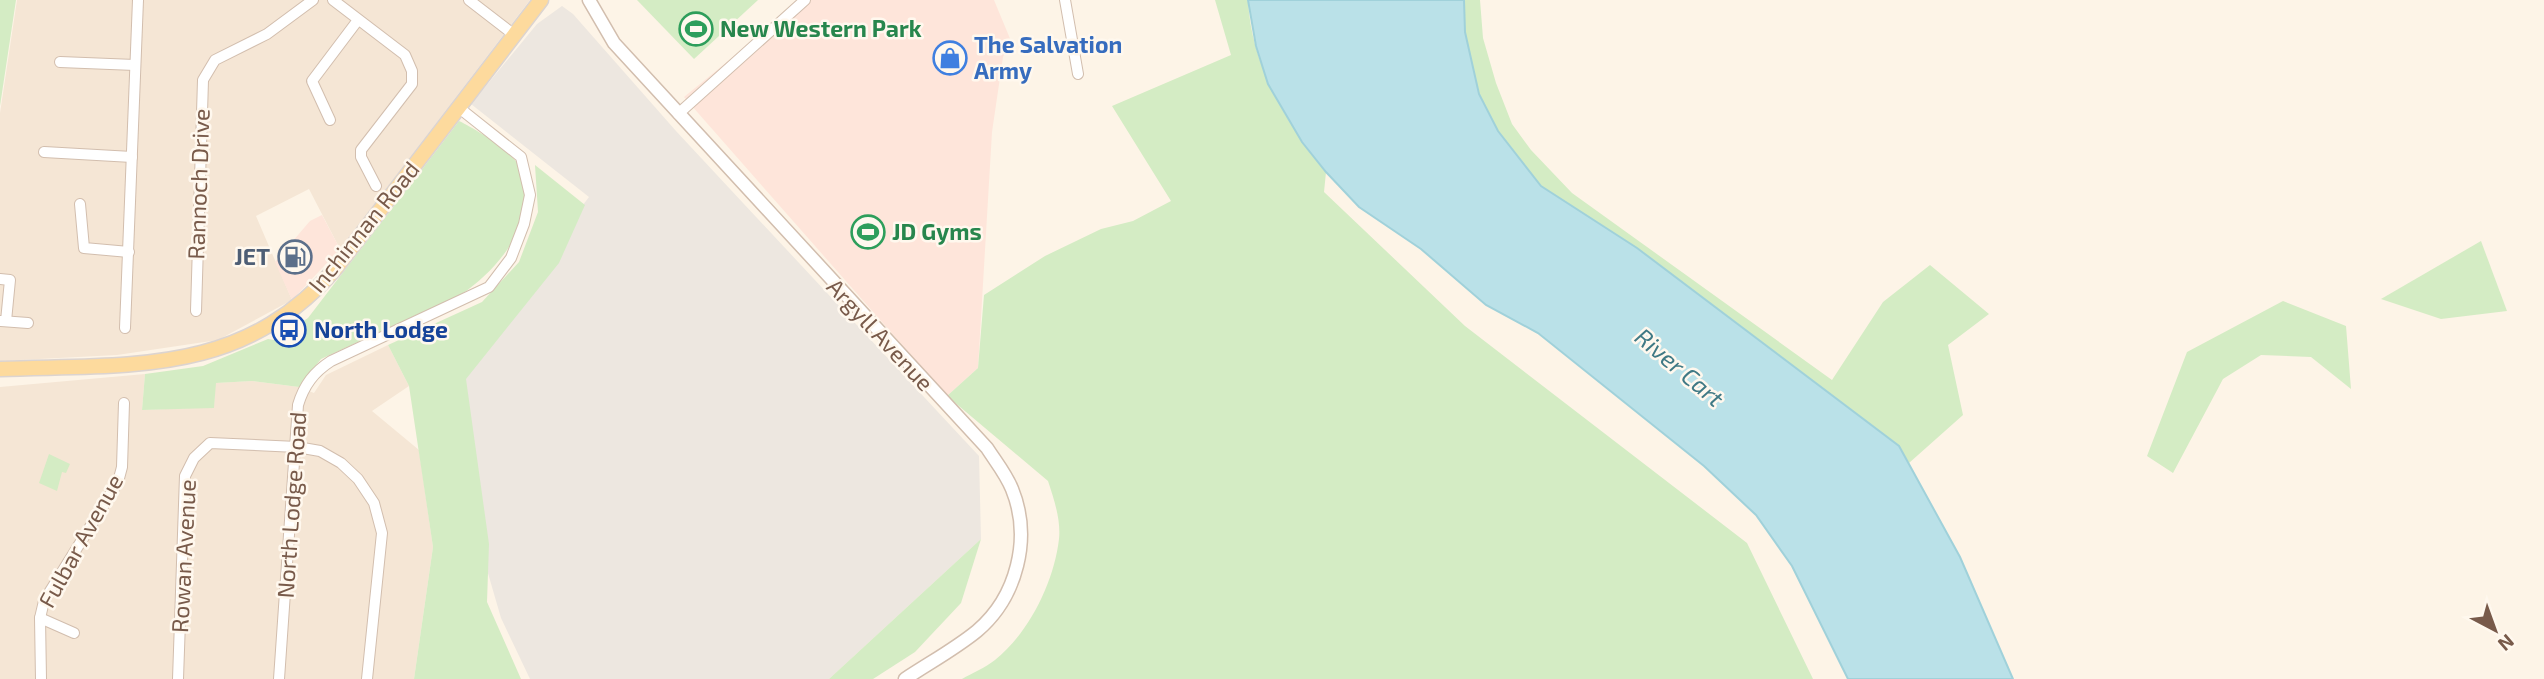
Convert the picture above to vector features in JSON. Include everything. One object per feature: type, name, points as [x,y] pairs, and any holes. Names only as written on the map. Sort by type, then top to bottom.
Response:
[{"type":"main road","name":"Inchinnan Road","points":[[0,369],[155,361],[198,356],[240,342],[269,327],[303,302],[335,269],[541,0]]},
{"type":"street","points":[[125,328],[138,0]]},
{"type":"street","name":"Rannoch Drive","points":[[196,311],[203,80],[215,60],[267,34],[313,0]]},
{"type":"street","points":[[333,0],[405,55],[412,71],[412,84],[361,150],[361,157],[376,186]]},
{"type":"street","points":[[469,0],[513,34]]},
{"type":"street","name":"Argyll Avenue","points":[[589,0],[614,43],[987,449],[1012,489],[1019,510],[1021,552],[1012,582],[997,610],[977,630],[905,679]]},
{"type":"street","points":[[678,114],[805,0]]},
{"type":"street","points":[[1065,0],[1078,74]]},
{"type":"street","points":[[330,120],[312,80],[358,20]]},
{"type":"street","points":[[60,62],[135,65]]},
{"type":"street","name":"North Lodge Road","points":[[279,679],[302,393],[320,368],[489,287],[512,258],[524,224],[530,195],[521,157],[458,107]]},
{"type":"street","points":[[44,152],[132,157]]},
{"type":"street","points":[[80,204],[84,248],[129,252]]},
{"type":"street","points":[[0,279],[10,280],[3,321],[28,323]]},
{"type":"street","name":"Fulbar Avenue","points":[[41,679],[40,618],[44,601],[118,482],[122,467],[124,402]]},
{"type":"street","name":"Rowan Avenue","points":[[178,679],[185,475],[194,458],[210,443],[297,447]]},
{"type":"street","points":[[297,447],[320,451],[352,472],[380,519],[382,533],[367,679]]},
{"type":"street","points":[[40,618],[74,633]]},
{"type":"shaded area","points":[[17,0],[530,0],[340,249],[309,189],[256,216],[292,300],[218,340],[117,355],[0,361],[0,113]]},
{"type":"shaded area","points":[[803,0],[994,0],[1011,41],[1003,57],[992,132],[978,368],[947,396],[684,97]]},
{"type":"shaded area","points":[[562,6],[573,14],[676,131],[979,456],[981,539],[829,679],[530,679],[501,618],[483,556],[455,373],[589,197],[471,104],[537,24]]},
{"type":"shaded area","points":[[322,215],[340,249],[292,300],[275,262],[310,221]]},
{"type":"shaded area","points":[[388,345],[409,386],[372,411],[419,450],[433,547],[414,679],[0,679],[0,387],[145,374],[142,410],[214,407],[215,383],[252,381],[299,387],[314,393],[326,375]]},
{"type":"green space","points":[[0,0],[16,0],[0,106]]},
{"type":"green space","name":"New Western Park","points":[[637,0],[758,0],[694,59]]},
{"type":"green space","points":[[1215,0],[1248,0],[1263,70],[1297,134],[1326,172],[1324,192],[1465,326],[1747,543],[1813,679],[962,679],[995,660],[1019,636],[1046,589],[1059,539],[1058,517],[1048,481],[947,396],[978,368],[984,295],[1045,256],[1101,229],[1133,221],[1171,201],[1112,106],[1231,55]]},
{"type":"green space","points":[[1464,0],[1480,0],[1483,38],[1512,124],[1531,150],[1572,193],[1832,380],[1883,302],[1930,265],[1989,314],[1948,345],[1963,415],[1909,463],[1899,446],[1637,248],[1541,186],[1498,131],[1479,94],[1465,32]]},
{"type":"green space","points":[[459,121],[483,134],[509,154],[519,166],[525,185],[525,204],[514,239],[491,270],[477,283],[462,294],[321,359],[299,387],[252,381],[216,383],[214,408],[142,410],[145,374],[203,366],[268,339],[274,340],[308,318]]},
{"type":"green space","points":[[535,165],[585,205],[559,263],[466,379],[489,544],[487,602],[521,679],[414,679],[433,547],[409,386],[388,345],[482,302],[519,262],[538,212]]},
{"type":"green space","points":[[2481,241],[2507,311],[2441,319],[2381,299]]},
{"type":"green space","points":[[2283,301],[2346,326],[2351,389],[2311,357],[2261,355],[2223,379],[2173,473],[2147,456],[2187,352]]},
{"type":"green space","points":[[49,454],[70,464],[66,473],[62,472],[57,491],[39,483]]},
{"type":"green space","points":[[981,539],[961,603],[915,652],[873,679],[829,679]]},
{"type":"water","name":"River Cart","points":[[1248,0],[1464,0],[1465,32],[1479,94],[1498,131],[1541,186],[1637,248],[1899,446],[1960,557],[2013,679],[1848,679],[1792,566],[1756,515],[1704,466],[1538,333],[1486,305],[1421,249],[1359,207],[1326,172],[1302,142],[1268,84],[1256,46]]},
{"type":"place","name":"New Western Park","points":[[696,29]]},
{"type":"place","name":"The Salvation Army","points":[[950,58]]},
{"type":"place","name":"JD Gyms","points":[[868,232]]},
{"type":"place","name":"JET","points":[[295,257]]},
{"type":"place","name":"North Lodge","points":[[289,330]]}]
